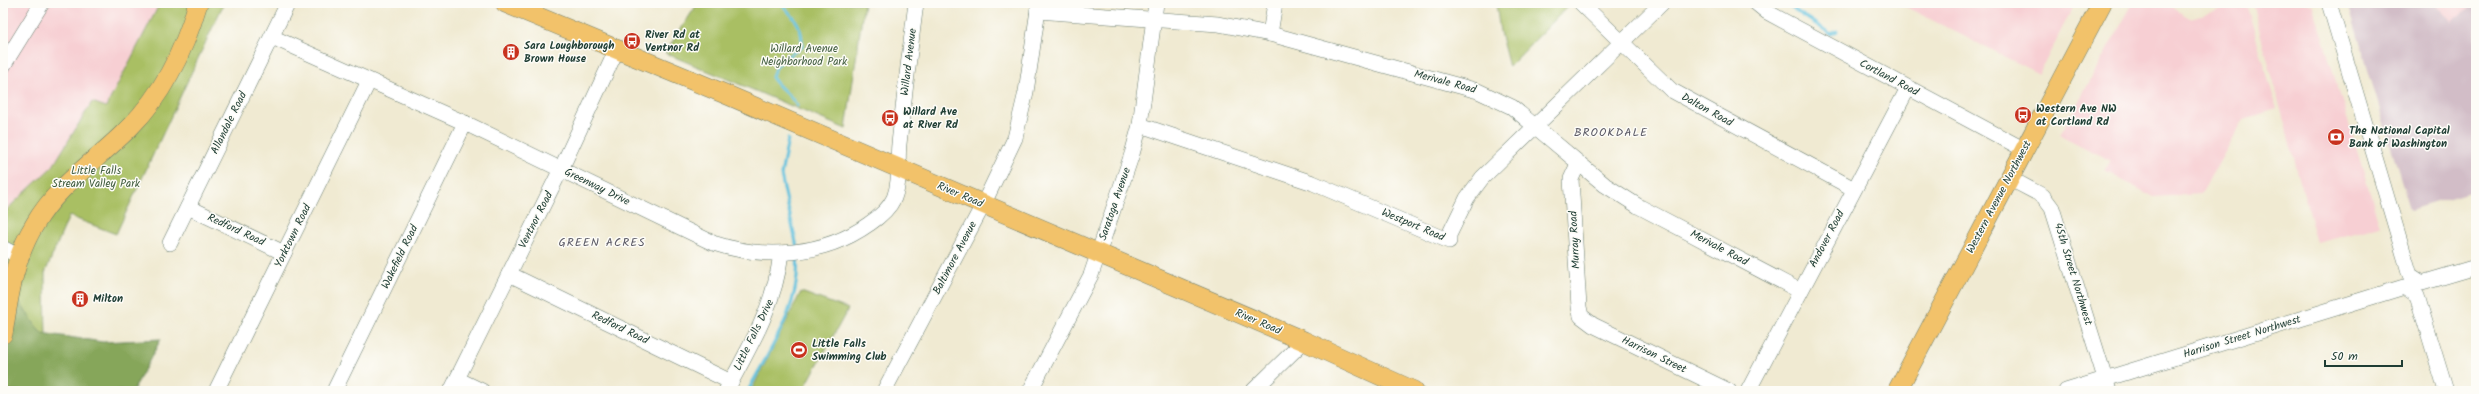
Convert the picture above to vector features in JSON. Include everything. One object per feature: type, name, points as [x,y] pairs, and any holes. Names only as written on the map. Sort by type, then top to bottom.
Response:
[{"type":"main road","points":[[3,334],[11,252],[34,224],[47,205],[131,126],[151,101],[184,47],[198,3]]},
{"type":"main road","name":"River Road","points":[[505,3],[618,49],[1098,253],[1304,341],[1414,391]]},
{"type":"main road","name":"Western Avenue Northwest","points":[[1897,391],[2102,3]]},
{"type":"street","points":[[3,66],[42,3]]},
{"type":"street","name":"Allandale Road","points":[[170,243],[288,3]]},
{"type":"street","name":"Willard Avenue","points":[[898,168],[916,3]]},
{"type":"street","name":"Saratoga Avenue","points":[[1030,391],[1091,275],[1140,125],[1156,3]]},
{"type":"street","points":[[1270,34],[1275,3]]},
{"type":"street","name":"Dalton Road","points":[[1581,3],[1654,75],[1687,100],[1854,189]]},
{"type":"street","name":"Westport Road","points":[[1140,125],[1313,183],[1449,241],[1448,235],[1467,198],[1482,178],[1662,3]]},
{"type":"street","name":"Cortland Road","points":[[1756,3],[1767,12],[2025,150]]},
{"type":"street","points":[[2329,3],[2417,284],[2446,391]]},
{"type":"street","name":"Merivale Road","points":[[1038,7],[1218,24],[1270,34],[1478,91],[1512,107],[1535,125],[1578,164],[1605,185],[1638,206],[1800,291]]},
{"type":"street","name":"Baltimore Avenue","points":[[884,391],[983,205],[1015,138],[1026,92],[1038,7]]},
{"type":"street","name":"Greenway Drive","points":[[272,37],[465,123],[713,243],[750,252],[792,253],[856,233],[874,221],[893,199],[898,184],[898,168]]},
{"type":"street","name":"Ventnor Road","points":[[454,385],[561,170],[618,49]]},
{"type":"street","name":"Yorktown Road","points":[[216,391],[370,81]]},
{"type":"street","name":"Andover Road","points":[[1748,391],[1908,88]]},
{"type":"street","name":"Wakefield Road","points":[[334,391],[465,123]]},
{"type":"street","name":"Murray Road","points":[[1578,164],[1571,179],[1579,307],[1581,316]]},
{"type":"street","name":"45th Street Northwest","points":[[2009,178],[2043,196],[2052,208],[2107,385]]},
{"type":"street","name":"Redford Road","points":[[188,207],[284,253]]},
{"type":"street","name":"Little Falls Drive","points":[[729,387],[769,309],[778,280],[792,253]]},
{"type":"street","points":[[2417,284],[2476,267]]},
{"type":"street","name":"Redford Road","points":[[509,274],[729,387]]},
{"type":"street","name":"Harrison Street Northwest","points":[[2066,391],[2107,385],[2417,284]]},
{"type":"street","name":"Harrison Street","points":[[1581,316],[1593,325],[1729,391]]},
{"type":"street","points":[[1253,391],[1304,341]]},
{"type":"street","points":[[454,385],[482,391]]},
{"type":"shaded area","points":[[3,3],[160,3],[106,107],[92,102],[53,166],[3,213]]},
{"type":"shaded area","points":[[1898,3],[2075,3],[2039,74]]},
{"type":"shaded area","points":[[2133,3],[2163,3],[2190,18],[2246,3],[2277,109],[2244,119],[2201,194],[2154,197],[2105,171],[2111,161],[2060,135]]},
{"type":"shaded area","points":[[2252,3],[2312,3],[2380,226],[2317,243]]},
{"type":"shaded area","points":[[2348,3],[2436,3],[2451,22],[2476,3],[2476,190],[2410,210]]},
{"type":"shaded area","points":[[2436,3],[2476,3],[2451,23]]},
{"type":"green space","name":"Little Falls Stream Valley Park","points":[[160,3],[224,3],[116,234],[69,216],[45,273],[46,342],[3,391],[3,213],[53,166],[92,102],[106,107]]},
{"type":"green space","name":"Willard Avenue Neighborhood Park","points":[[698,3],[864,3],[846,129],[665,53]]},
{"type":"green space","points":[[1496,3],[1571,3],[1509,67],[1500,32]]},
{"type":"green space","points":[[3,279],[41,333],[103,342],[161,339],[133,391],[3,391]]},
{"type":"green space","name":"Little Falls Swimming Club","points":[[801,292],[848,309],[803,391],[751,391]]},
{"type":"waterway","points":[[780,3],[797,22],[801,33],[802,47],[780,63],[776,67],[772,77],[792,98],[797,106]]},
{"type":"waterway","points":[[1784,3],[1831,34],[1837,31]]},
{"type":"waterway","points":[[788,139],[781,175],[797,247]]},
{"type":"waterway","points":[[748,391],[774,343],[789,310],[797,275],[797,257]]},
{"type":"place","name":"River Rd at Ventnor Rd","points":[[632,41]]},
{"type":"place","name":"Sara Loughborough Brown House","points":[[511,52]]},
{"type":"place","name":"Western Ave NW at Cortland Rd","points":[[2023,115]]},
{"type":"place","name":"Willard Ave at River Rd","points":[[890,118]]},
{"type":"place","name":"The National Capital Bank of Washington","points":[[2336,137]]},
{"type":"place","name":"Milton","points":[[80,299]]},
{"type":"place","name":"Little Falls Swimming Club","points":[[799,350]]},
{"type":"district","name":"BROOKDALE","points":[[1611,132]]},
{"type":"district","name":"GREEN ACRES","points":[[602,242]]}]
